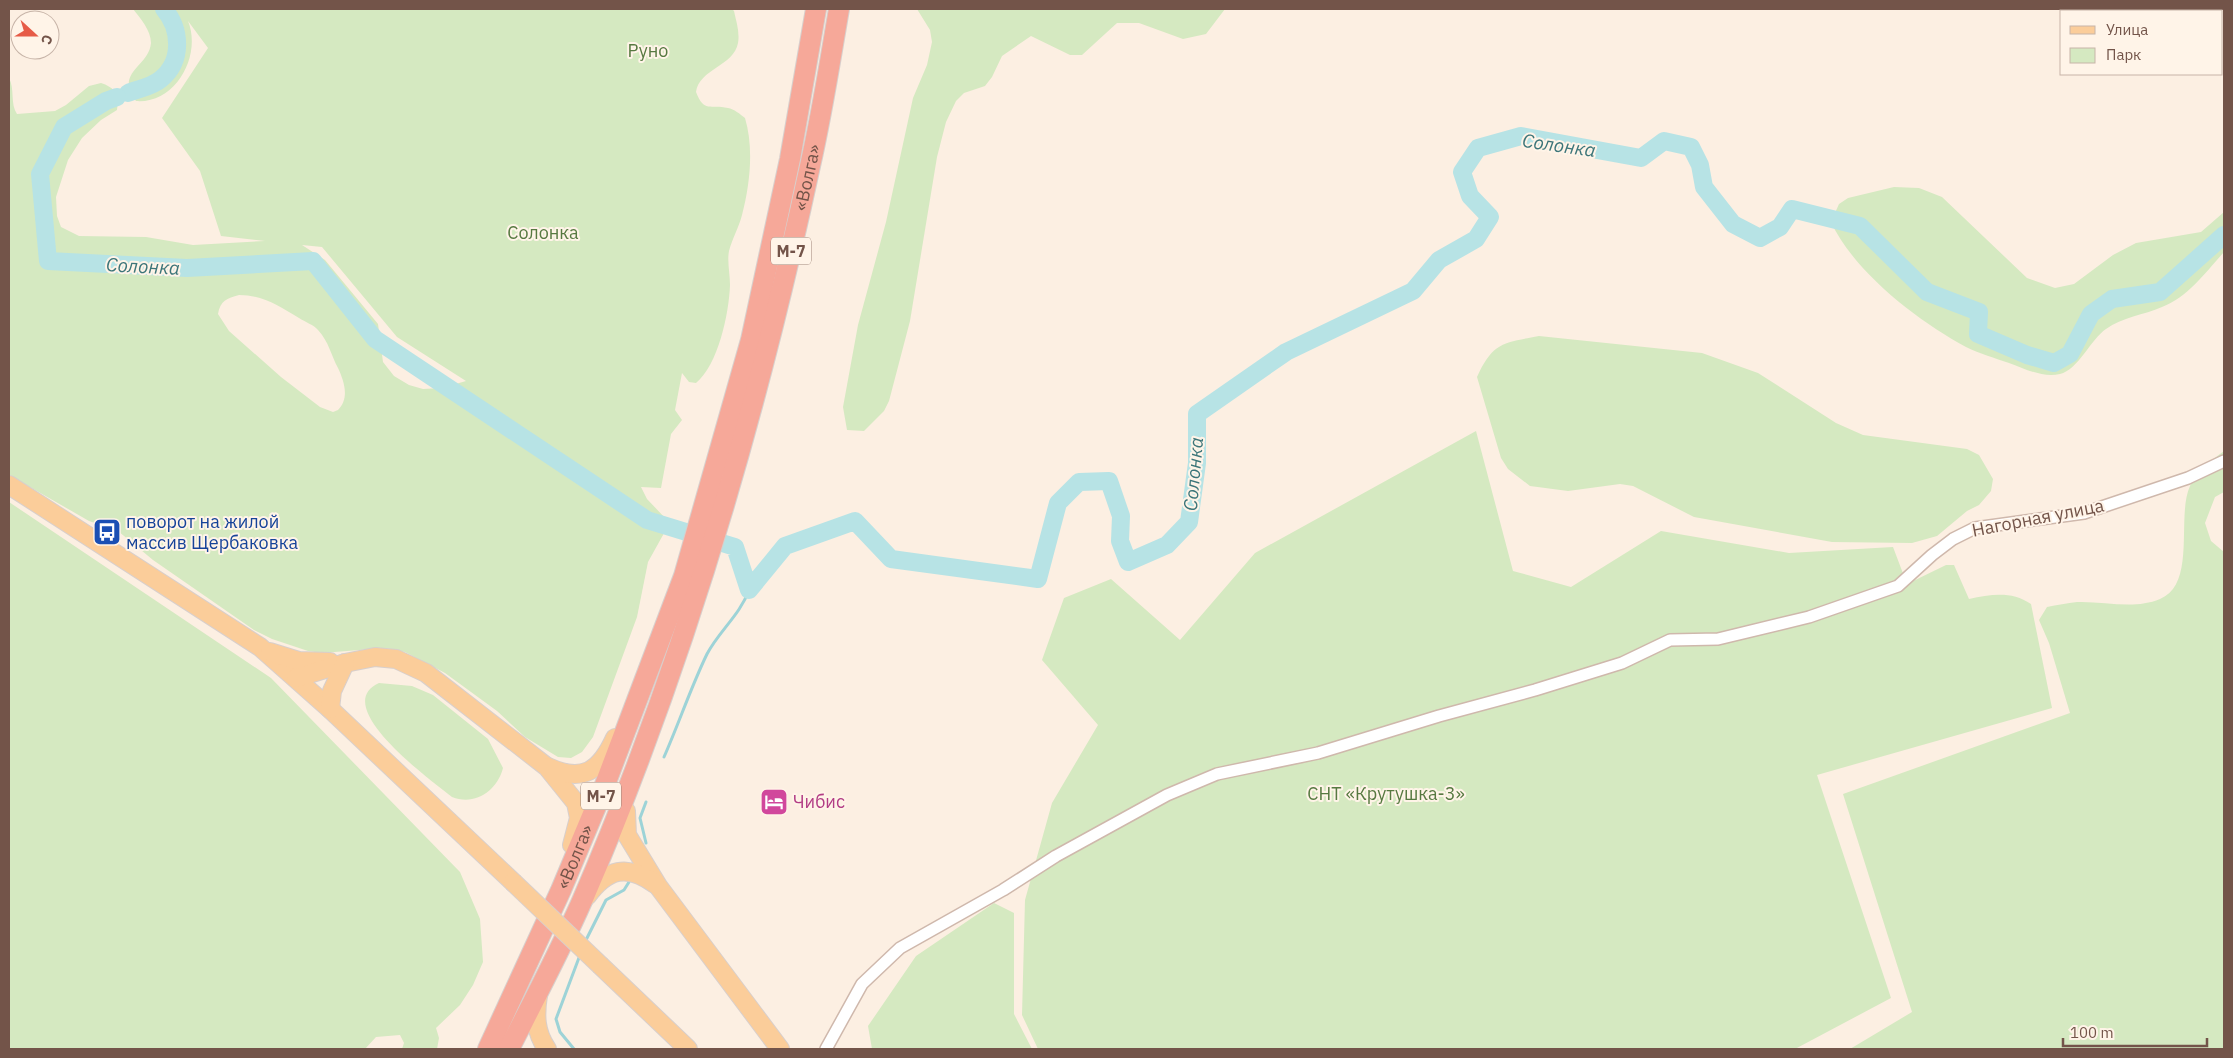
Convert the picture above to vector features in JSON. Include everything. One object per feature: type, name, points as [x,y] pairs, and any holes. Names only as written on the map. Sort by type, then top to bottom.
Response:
[{"type":"highway","name":"«Волга»","points":[[720,487],[790,159],[816,9]]},
{"type":"highway","name":"«Волга»","points":[[720,487],[769,345],[807,182],[839,9]]},
{"type":"highway","name":"М-7","points":[[693,578],[720,487]]},
{"type":"highway","name":"«Волга»","points":[[488,1049],[561,890],[604,790],[636,700],[693,578]]},
{"type":"highway","name":"«Волга»","points":[[509,1049],[588,894],[638,759],[693,578]]},
{"type":"main road","points":[[9,485],[260,647],[330,709],[688,1049]]},
{"type":"main road","points":[[260,647],[299,661],[345,663]]},
{"type":"main road","points":[[296,678],[364,658],[387,657],[414,666],[426,673],[547,767],[571,795],[576,803],[579,818],[577,832],[564,869],[561,890]]},
{"type":"main road","points":[[330,709],[332,691],[345,663]]},
{"type":"main road","points":[[547,767],[568,775],[583,774],[594,769],[606,757],[623,719],[636,700]]},
{"type":"main road","points":[[588,894],[634,789],[638,759]]},
{"type":"main road","points":[[626,810],[628,835],[658,886],[780,1049]]},
{"type":"main road","points":[[588,894],[606,875],[624,872],[640,875],[658,886]]},
{"type":"main road","points":[[539,990],[536,1014],[538,1031],[547,1049]]},
{"type":"street","name":"Нагорная улица","points":[[826,1049],[862,984],[900,948],[1003,890],[1056,856],[1167,795],[1217,774],[1318,753],[1439,716],[1535,690],[1622,663],[1670,640],[1718,638],[1809,617],[1898,586],[1944,546],[1975,528],[2084,513],[2188,478],[2221,463]]},
{"type":"green space","name":"Руно","points":[[133,9],[732,9],[734,11],[738,27],[738,43],[735,51],[724,63],[703,78],[696,92],[699,99],[705,105],[722,107],[737,112],[745,118],[748,130],[750,166],[741,220],[728,255],[730,285],[725,324],[716,352],[704,375],[696,383],[689,382],[682,373],[675,410],[682,420],[671,434],[661,488],[641,487],[647,499],[667,520],[668,526],[648,562],[637,617],[593,737],[582,752],[571,758],[558,757],[525,737],[497,711],[445,673],[405,652],[385,648],[322,653],[308,651],[272,639],[254,630],[153,560],[118,531],[89,521],[9,475],[9,78],[17,114],[55,111],[66,105],[89,86],[101,83],[110,87],[117,96],[117,110],[101,120],[82,138],[68,160],[56,197],[57,216],[61,227],[79,236],[146,237],[193,245],[265,241],[221,236],[200,171],[162,118],[208,48],[188,21],[191,34],[191,48],[188,62],[182,75],[174,86],[163,95],[150,100],[136,101],[130,91],[129,83],[134,70],[149,51],[151,38],[142,20]],"holes":[[[302,245],[322,247],[397,337],[466,381],[442,388],[423,389],[409,385],[394,376],[383,362],[378,324],[325,260]],[[247,295],[270,302],[318,330],[327,344],[344,384],[344,400],[338,410],[333,412],[320,407],[281,377],[229,331],[218,314],[220,306],[231,297]]]},
{"type":"green space","points":[[917,9],[1225,9],[1206,34],[1183,39],[1139,23],[1117,23],[1082,55],[1070,55],[1031,36],[1002,56],[992,77],[985,86],[964,93],[956,101],[946,122],[937,157],[910,321],[889,401],[884,411],[864,431],[847,430],[843,407],[858,325],[886,222],[913,98],[927,65],[932,42],[930,30]]},
{"type":"green space","points":[[1894,187],[1919,188],[1942,197],[2027,278],[2055,288],[2074,284],[2113,255],[2136,243],[2201,232],[2224,212],[2224,252],[2196,283],[2171,303],[2112,325],[2100,334],[2079,361],[2067,371],[2054,375],[2041,374],[1977,352],[1947,336],[1928,324],[1890,294],[1855,259],[1831,222],[1839,204],[1848,198]]},
{"type":"green space","points":[[1539,336],[1702,353],[1758,373],[1836,423],[1863,435],[1967,449],[1979,455],[1993,479],[1991,491],[1979,505],[1967,511],[1937,536],[1912,543],[1832,542],[1694,517],[1633,486],[1620,484],[1568,491],[1530,486],[1508,469],[1501,458],[1477,377],[1488,357],[1500,346],[1516,340]]},
{"type":"green space","name":"СНТ «Крутушка-3»","points":[[1476,431],[1513,571],[1571,587],[1661,531],[1789,553],[1893,547],[1907,584],[1946,565],[1954,565],[1969,599],[2009,595],[2031,604],[2052,708],[1817,775],[1891,998],[1795,1049],[1038,1049],[1022,1015],[1025,900],[1052,803],[1098,725],[1042,660],[1064,598],[1111,579],[1180,640],[1255,553]]},
{"type":"green space","points":[[2224,451],[2224,492],[2215,497],[2205,523],[2211,541],[2224,552],[2224,1049],[1850,1049],[1912,1012],[1843,794],[2070,713],[2049,643],[2039,620],[2047,607],[2077,602],[2140,604],[2160,599],[2171,591],[2178,579],[2182,565],[2186,499],[2190,486],[2200,471]]},
{"type":"green space","points":[[9,502],[271,678],[460,872],[480,919],[483,962],[473,985],[460,1005],[436,1028],[439,1038],[437,1049],[402,1049],[404,1043],[400,1035],[376,1037],[365,1049],[9,1049]]},
{"type":"green space","points":[[379,683],[412,686],[433,695],[488,739],[503,768],[496,783],[490,790],[477,798],[461,799],[452,797],[425,776],[389,743],[374,725],[366,708],[367,694]]},
{"type":"green space","points":[[994,903],[1014,913],[1014,1014],[1032,1049],[872,1049],[868,1026],[916,956]]},
{"type":"waterway","name":"Солонка","points":[[128,93],[157,82],[168,72],[173,63],[177,45],[176,35],[170,17],[164,9]]},
{"type":"waterway","name":"Солонка","points":[[117,97],[106,101],[64,127],[40,174],[48,261],[187,268],[313,261],[375,339],[647,520],[735,547],[749,590],[785,546],[855,521],[891,559],[1038,579],[1058,503],[1079,482],[1109,481],[1121,516],[1120,541],[1128,562],[1167,545],[1189,522],[1197,463],[1197,414],[1286,352],[1413,291],[1439,260],[1476,239],[1490,217],[1470,196],[1462,172],[1478,148],[1521,136],[1641,158],[1664,141],[1691,147],[1700,165],[1704,187],[1733,224],[1760,238],[1780,227],[1792,209],[1860,226],[1927,292],[1979,312],[1978,334],[2027,355],[2054,363],[2070,354],[2091,314],[2112,299],[2160,292],[2224,235]]},
{"type":"waterway","points":[[664,757],[707,654],[735,615],[749,590]]},
{"type":"waterway","points":[[646,802],[640,818],[646,843]]},
{"type":"waterway","points":[[585,942],[606,900],[624,890],[629,882]]},
{"type":"waterway","points":[[574,1049],[560,1032],[556,1019],[580,955]]},
{"type":"place","name":"поворот на жилой массив Щербаковка","points":[[107,532]]},
{"type":"place","name":"Чибис","points":[[774,802]]}]
